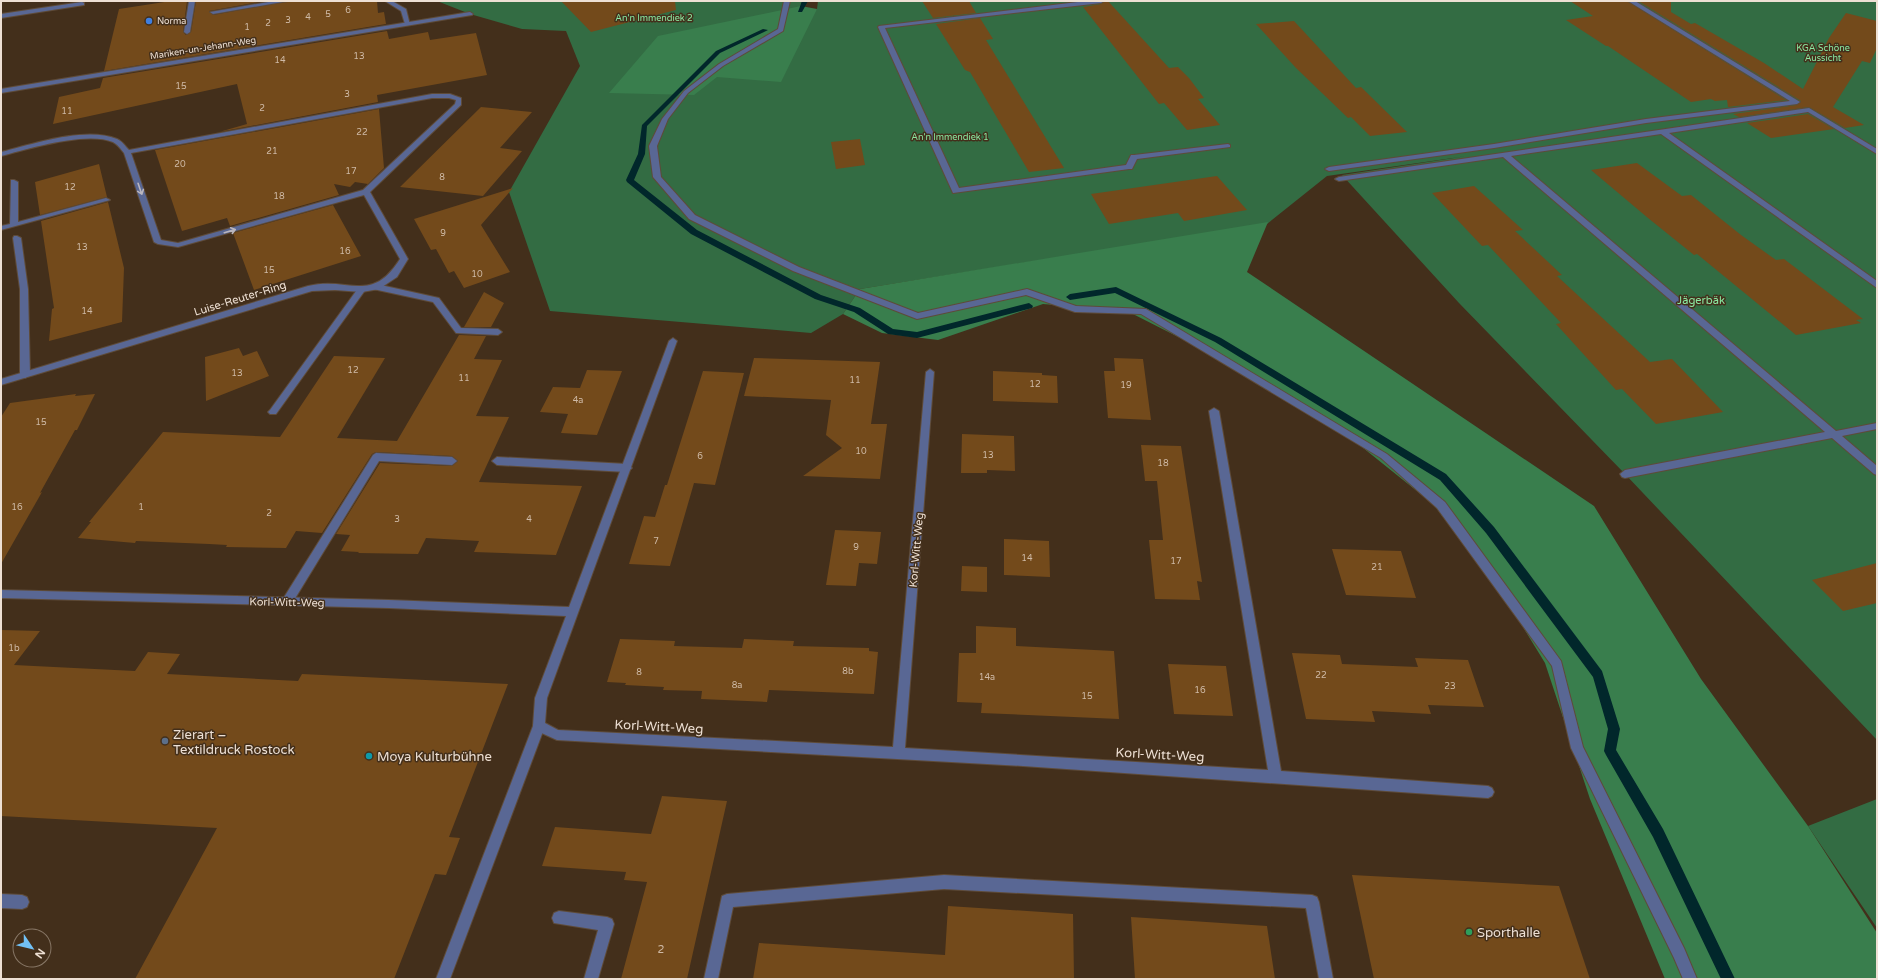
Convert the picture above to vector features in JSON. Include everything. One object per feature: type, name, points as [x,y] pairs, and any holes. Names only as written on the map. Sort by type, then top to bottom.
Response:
[{"type":"street","points":[[188,32],[192,1]]},
{"type":"street","points":[[213,12],[285,1]]},
{"type":"street","points":[[388,1],[404,10],[408,24]]},
{"type":"street","points":[[786,1],[781,30],[721,65],[686,92],[665,119],[653,146],[657,177],[692,217],[796,269],[917,316],[1027,292],[1075,309],[1142,311],[1384,456],[1441,505],[1557,664],[1577,748],[1679,953],[1690,979]]},
{"type":"street","points":[[1101,1],[881,27],[956,191],[1129,167],[1134,158],[1228,146]]},
{"type":"street","points":[[1329,169],[1486,147],[1646,121],[1797,102],[1631,1]]},
{"type":"street","points":[[1,16],[82,4]]},
{"type":"street","name":"Mariken-un-Jehann-Weg","points":[[1,91],[470,14]]},
{"type":"street","points":[[1,154],[77,138],[99,136],[115,140],[127,152],[158,242],[178,245],[366,192],[458,105],[459,98],[450,96],[432,96],[127,152]]},
{"type":"street","points":[[1338,179],[1504,154],[1664,133],[1809,110],[1877,152]]},
{"type":"street","points":[[1664,133],[1877,285]]},
{"type":"street","points":[[1504,154],[1877,471]]},
{"type":"street","points":[[14,182],[14,224]]},
{"type":"street","name":"Luise-Reuter-Ring","points":[[1,382],[311,288],[335,287],[362,289],[376,287],[394,275],[404,259],[366,192]]},
{"type":"street","points":[[1,228],[106,200]]},
{"type":"street","points":[[17,238],[24,290],[25,375]]},
{"type":"street","points":[[376,287],[436,300],[459,331],[498,332]]},
{"type":"street","points":[[273,412],[362,289]]},
{"type":"street","points":[[443,979],[539,726],[541,698],[673,341]]},
{"type":"street","name":"Korl-Witt-Weg","points":[[899,752],[930,372]]},
{"type":"street","points":[[1214,411],[1275,775]]},
{"type":"street","points":[[1625,474],[1877,426]]},
{"type":"street","points":[[287,602],[376,457],[452,461]]},
{"type":"street","points":[[497,461],[626,468]]},
{"type":"street","name":"Korl-Witt-Weg","points":[[1,594],[573,612]]},
{"type":"street","name":"Korl-Witt-Weg","points":[[539,726],[557,735],[899,752],[1275,775],[1488,792]]},
{"type":"street","points":[[711,979],[727,901],[944,882],[1312,902],[1326,979]]},
{"type":"street","points":[[1,901],[22,902]]},
{"type":"street","points":[[559,918],[607,924],[591,979]]},
{"type":"green space","points":[[437,1],[802,1],[801,6],[782,30],[817,9],[818,1],[1877,1],[1877,740],[1625,474],[1459,303],[1342,175],[1467,156],[1327,176],[1267,224],[860,289],[843,314],[811,333],[550,311],[509,192],[580,66],[566,31],[522,29],[470,14]]},
{"type":"green space","points":[[801,6],[817,9],[781,82],[717,77],[694,95],[609,93],[658,36]]},
{"type":"green space","points":[[1268,222],[1247,272],[1594,506],[1701,679],[1808,826],[1877,933],[1877,979],[1665,979],[1590,799],[1545,663],[1502,593],[1433,504],[1357,443],[1198,347],[1127,311],[1043,304],[938,340],[882,333],[843,314],[860,289]]},
{"type":"green space","points":[[1877,799],[1877,928],[1808,826]]},
{"type":"building","points":[[171,1],[187,1],[183,32],[186,35],[191,32],[196,1],[265,1],[209,11],[213,15],[289,1],[377,1],[378,13],[384,12],[386,24],[104,71],[119,9]]},
{"type":"building","points":[[561,1],[675,1],[676,10],[591,32]]},
{"type":"building","points":[[922,1],[969,1],[976,13],[933,18]]},
{"type":"building","points":[[1108,1],[1169,68],[1178,67],[1189,78],[1204,98],[1198,99],[1220,125],[1187,130],[1164,103],[1159,104],[1083,7],[1101,4]]},
{"type":"building","points":[[1570,1],[1627,1],[1786,100],[1728,107],[1727,100],[1715,101],[1711,99],[1691,102],[1608,46],[1566,20],[1593,16]]},
{"type":"building","points":[[1638,1],[1671,1],[1671,12],[1691,24],[1695,23],[1764,63],[1803,89],[1829,38],[1846,13],[1877,21],[1877,48],[1870,63],[1862,61],[1833,107],[1864,125],[1845,128],[1809,107],[1739,117],[1733,114],[1797,105],[1801,101]]},
{"type":"building","points":[[980,18],[993,39],[986,40],[1064,168],[1029,172],[970,72],[965,70],[936,24]]},
{"type":"building","points":[[1294,21],[1356,88],[1361,87],[1407,132],[1370,136],[1351,117],[1348,118],[1296,68],[1256,24]]},
{"type":"building","points":[[387,31],[389,39],[428,32],[430,40],[476,33],[487,75],[377,95],[378,102],[219,132],[247,124],[237,84],[53,124],[59,97],[100,88],[103,78]]},
{"type":"building","points":[[481,107],[532,112],[500,148],[522,151],[483,196],[400,187]]},
{"type":"building","points":[[379,109],[384,168],[368,184],[355,182],[350,187],[334,184],[339,195],[230,226],[227,218],[182,231],[155,150]]},
{"type":"building","points":[[1808,114],[1834,129],[1771,138],[1747,123]]},
{"type":"building","points":[[860,139],[865,165],[836,169],[831,142]]},
{"type":"building","points":[[1637,163],[1682,196],[1691,195],[1741,235],[1776,260],[1784,259],[1863,319],[1856,320],[1861,323],[1796,335],[1697,254],[1694,255],[1648,218],[1591,170]]},
{"type":"building","points":[[99,164],[107,197],[40,215],[35,182]]},
{"type":"building","points":[[1217,176],[1247,210],[1184,221],[1178,213],[1109,224],[1091,194]]},
{"type":"building","points":[[1474,186],[1523,230],[1515,231],[1562,275],[1557,276],[1650,362],[1672,359],[1723,412],[1656,424],[1622,389],[1616,390],[1556,324],[1561,323],[1488,245],[1482,246],[1432,193]]},
{"type":"building","points":[[513,188],[481,225],[510,272],[464,288],[454,271],[449,273],[436,249],[431,250],[414,219]]},
{"type":"building","points":[[108,202],[124,268],[122,322],[49,341],[52,309],[54,308],[41,221]]},
{"type":"building","points":[[333,205],[361,256],[254,290],[233,233]]},
{"type":"building","points":[[484,292],[504,303],[491,327],[464,327]]},
{"type":"building","points":[[459,335],[486,336],[474,359],[502,360],[476,416],[509,417],[479,482],[582,486],[556,555],[474,552],[479,541],[426,538],[418,554],[358,553],[359,552],[341,551],[350,535],[336,534],[380,463],[452,466],[458,461],[452,456],[376,452],[372,454],[322,533],[296,531],[286,548],[226,547],[227,545],[136,541],[135,543],[78,538],[91,522],[89,522],[163,432],[280,437],[334,356],[385,358],[337,438],[397,441]]},
{"type":"building","points":[[239,348],[243,356],[257,351],[269,376],[206,401],[205,357]]},
{"type":"building","points":[[754,358],[880,362],[871,424],[887,424],[880,479],[803,476],[842,448],[826,435],[831,400],[744,396]]},
{"type":"building","points":[[1114,358],[1143,359],[1151,420],[1108,418],[1104,371],[1115,371]]},
{"type":"building","points":[[587,370],[622,371],[597,435],[561,433],[568,414],[540,412],[553,387],[580,388]]},
{"type":"building","points":[[703,371],[744,373],[715,485],[694,483],[670,566],[629,564],[644,516],[655,517],[665,485],[667,485]]},
{"type":"building","points":[[993,371],[1042,373],[1042,375],[1057,376],[1058,403],[993,401]]},
{"type":"building","points":[[76,394],[75,396],[95,394],[77,430],[75,430],[1,564],[1,417],[10,403]]},
{"type":"building","points":[[962,434],[1014,436],[1015,471],[987,470],[987,473],[961,473]]},
{"type":"building","points":[[1141,445],[1181,446],[1202,582],[1197,581],[1200,600],[1155,599],[1149,540],[1163,540],[1157,481],[1145,481]]},
{"type":"building","points":[[835,530],[881,532],[877,564],[859,563],[856,586],[826,585]]},
{"type":"building","points":[[1004,539],[1049,541],[1050,577],[1004,575]]},
{"type":"building","points":[[1332,549],[1401,551],[1416,598],[1346,595]]},
{"type":"building","points":[[1877,563],[1877,603],[1843,611],[1812,580]]},
{"type":"building","points":[[962,566],[987,567],[987,592],[961,591]]},
{"type":"building","points":[[976,626],[1016,628],[1016,646],[1114,651],[1119,719],[981,713],[982,703],[957,702],[959,653],[976,653]]},
{"type":"building","name":"Moya Kulturbühne","points":[[1,630],[40,631],[14,665],[135,671],[148,652],[180,654],[167,674],[298,681],[302,674],[508,684],[449,837],[460,838],[446,875],[435,874],[394,979],[135,979],[217,828],[1,816]]},
{"type":"building","points":[[620,639],[675,641],[674,646],[742,648],[744,639],[794,641],[793,646],[869,648],[869,651],[878,652],[874,694],[769,690],[767,702],[701,699],[702,691],[663,690],[664,687],[625,685],[626,683],[607,682]]},
{"type":"building","points":[[1292,653],[1340,655],[1342,664],[1418,667],[1415,658],[1468,660],[1484,707],[1428,705],[1431,714],[1372,711],[1375,722],[1306,719]]},
{"type":"building","points":[[1168,664],[1226,666],[1233,716],[1174,714]]},
{"type":"building","points":[[662,796],[727,801],[687,979],[621,979],[647,882],[624,880],[626,872],[542,866],[555,827],[651,834]]},
{"type":"building","name":"Sporthalle","points":[[1352,875],[1559,886],[1590,979],[1374,979]]},
{"type":"building","points":[[948,906],[1073,914],[1074,979],[753,979],[759,943],[945,955]]},
{"type":"building","points":[[1131,917],[1267,926],[1275,979],[1135,979]]},
{"type":"waterway","points":[[800,11],[805,1]]},
{"type":"waterway","points":[[765,30],[718,52],[644,126],[644,141],[641,154],[630,180],[694,232],[818,297],[857,310],[891,332],[917,335],[1029,306]]},
{"type":"waterway","points":[[1070,297],[1116,290],[1218,340],[1443,477],[1490,530],[1598,675],[1614,729],[1610,751],[1658,833],[1728,979]]},
{"type":"place","name":"Norma","points":[[149,21]]},
{"type":"place","name":"Zierart – Textildruck Rostock","points":[[165,741]]},
{"type":"place","name":"Moya Kulturbühne","points":[[369,756]]},
{"type":"place","name":"Sporthalle","points":[[1469,932]]},
{"type":"park label","name":"An'n Immendiek 2","points":[[654,18]]},
{"type":"park label","name":"KGA Schöne Aussicht","points":[[1823,54]]},
{"type":"park label","name":"An'n Immendiek 1","points":[[950,137]]},
{"type":"park label","name":"Jägerbäk","points":[[1701,300]]}]
